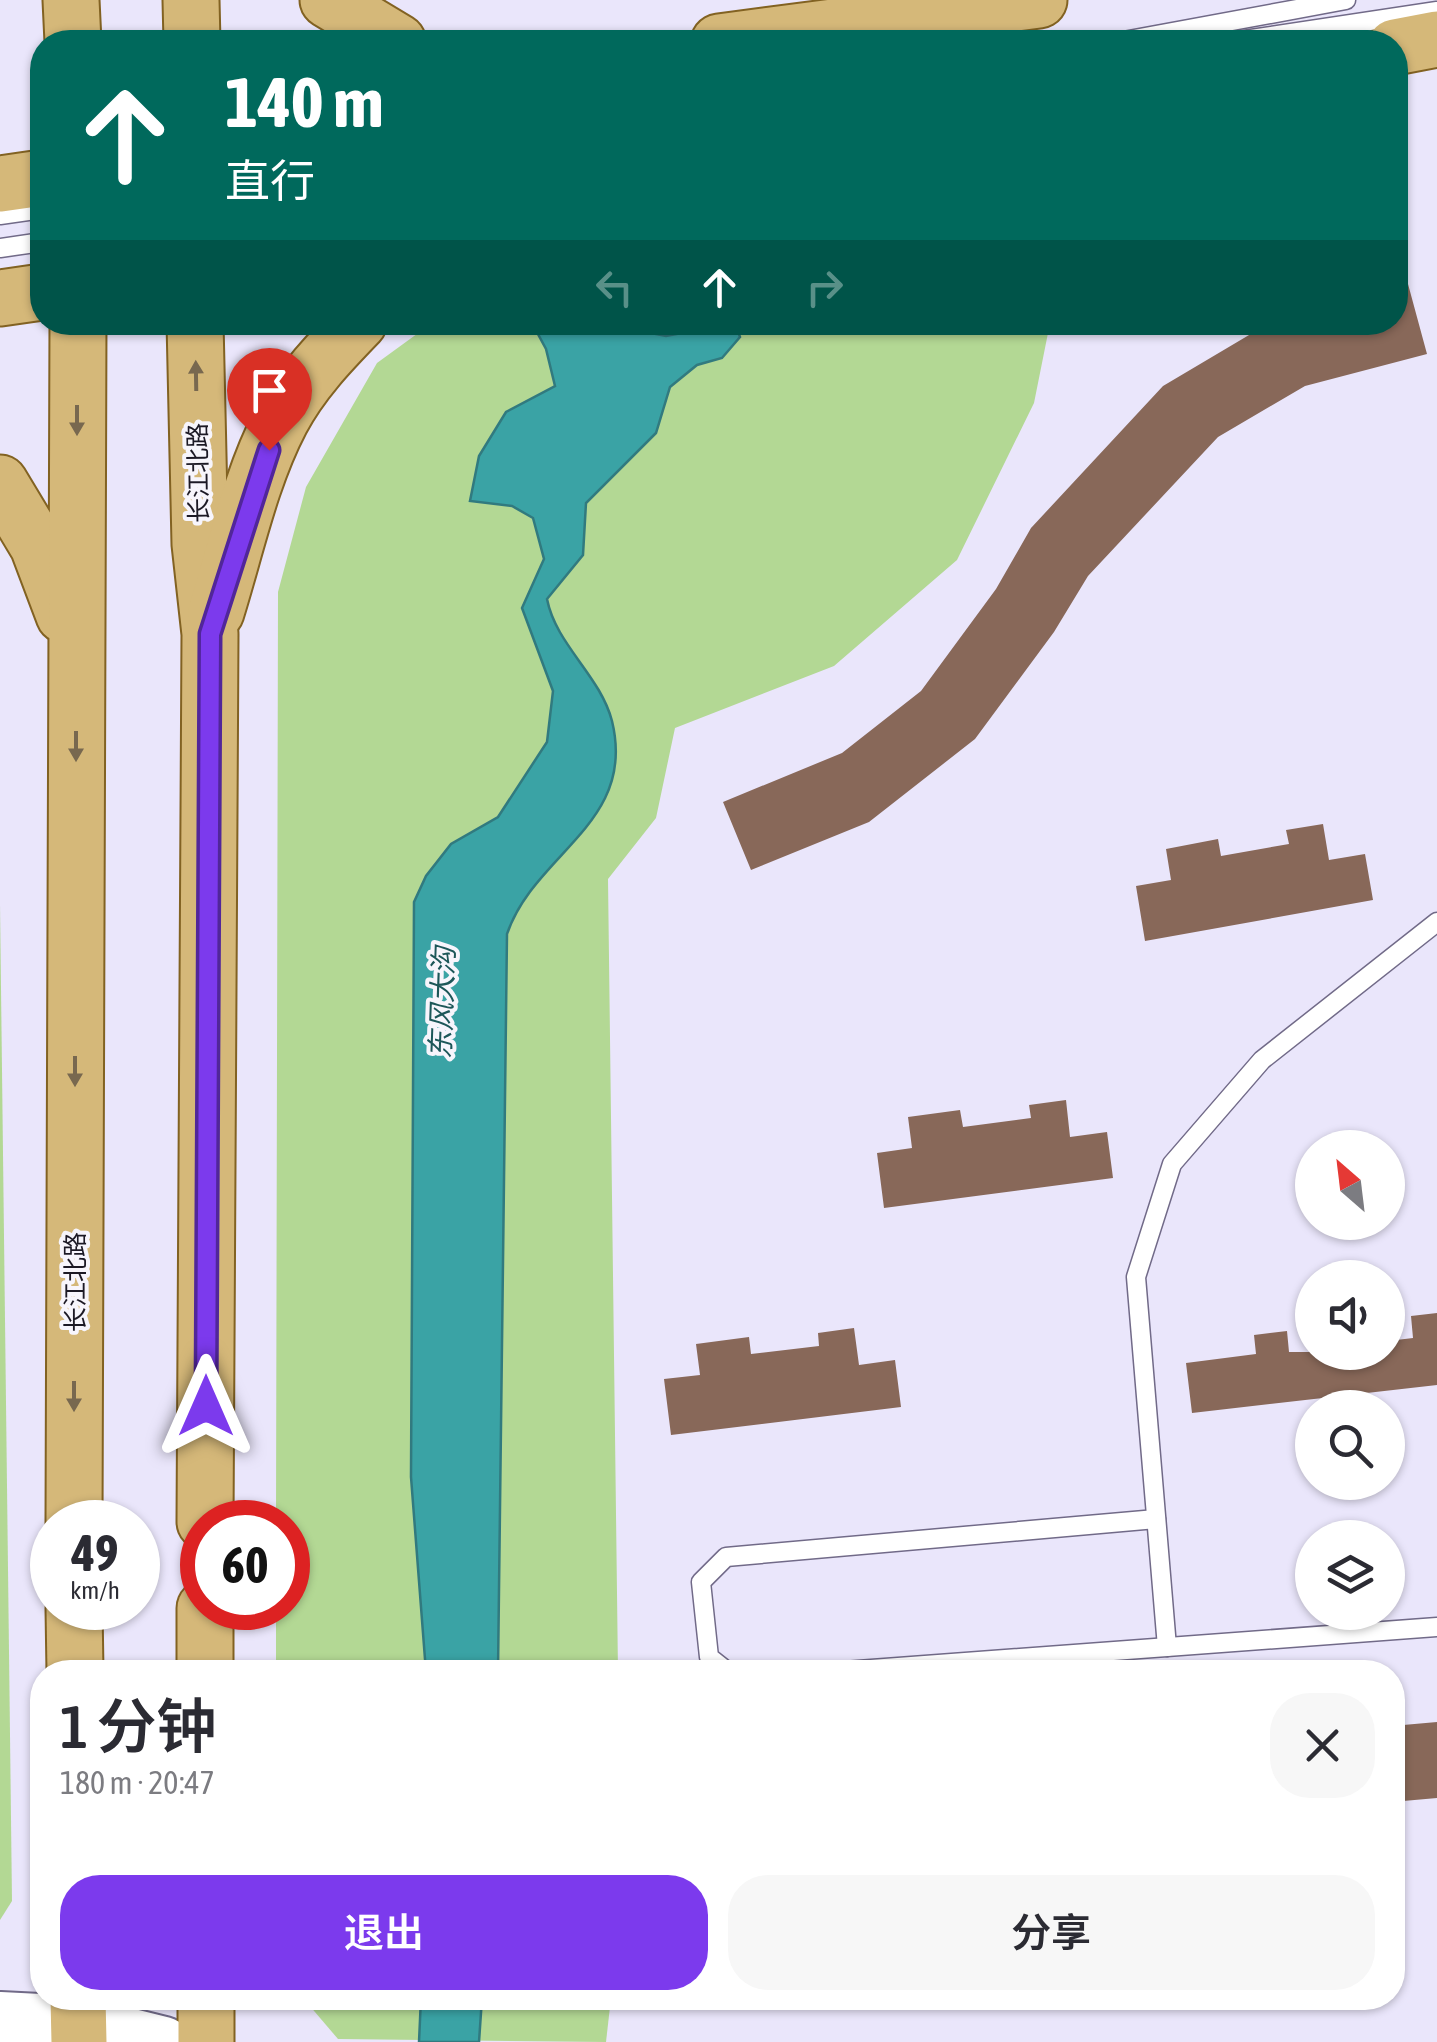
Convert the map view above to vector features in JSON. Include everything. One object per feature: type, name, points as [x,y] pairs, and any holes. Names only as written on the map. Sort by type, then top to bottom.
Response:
[{"type":"main road","points":[[71,0],[72,30]]},
{"type":"main road","points":[[191,0],[192,30]]},
{"type":"main road","points":[[328,0],[378,30]]},
{"type":"main road","points":[[810,30],[1039,0]]},
{"type":"main road","points":[[1408,45],[1437,39]]},
{"type":"main road","points":[[0,184],[30,180]]},
{"type":"main road","points":[[0,298],[30,294]]},
{"type":"main road","name":"长江北路","points":[[74,1500],[78,335]]},
{"type":"main road","name":"长江北路","points":[[195,335],[200,544],[210,634],[205,1500]]},
{"type":"main road","points":[[210,634],[256,480],[282,419],[318,364],[346,335]]},
{"type":"main road","points":[[0,483],[38,546],[76,648]]},
{"type":"main road","points":[[74,1630],[74,1660]]},
{"type":"main road","points":[[205,1630],[205,1660]]},
{"type":"main road","points":[[206,2010],[206,2042]]},
{"type":"street","points":[[0,2017],[78,2020],[164,2042]]},
{"type":"lane","points":[[1183,30],[1346,0]]},
{"type":"lane","points":[[1308,30],[1437,10]]},
{"type":"lane","points":[[0,215],[30,211]]},
{"type":"lane","points":[[0,248],[30,244]]},
{"type":"lane","points":[[1167,1647],[1136,1277],[1172,1164],[1262,1060],[1437,922]]},
{"type":"lane","points":[[713,1660],[709,1657],[701,1582],[726,1557],[1156,1519]]},
{"type":"lane","points":[[992,1660],[1437,1627]]},
{"type":"shaded area","points":[[416,335],[1048,335],[1034,403],[957,560],[834,666],[675,728],[656,818],[608,879],[618,1660],[276,1660],[276,1630],[310,1630],[310,1500],[276,1500],[278,592],[306,487],[377,363]]},
{"type":"shaded area","points":[[0,904],[12,1901],[0,1920]]},
{"type":"shaded area","points":[[313,2010],[610,2010],[606,2042],[338,2039]]},
{"type":"water","name":"东风大沟","points":[[538,335],[740,337],[722,358],[697,365],[670,387],[656,433],[586,503],[583,555],[547,599],[559,631],[606,704],[616,756],[610,786],[597,812],[539,881],[507,934],[498,1660],[425,1660],[411,1477],[414,902],[426,876],[451,844],[498,817],[547,742],[553,691],[522,608],[544,559],[533,518],[512,506],[470,501],[479,456],[506,412],[555,386]]},
{"type":"water","points":[[420,2010],[481,2010],[479,2042],[419,2042]]},
{"type":"building","points":[[1408,284],[1427,354],[1305,386],[1218,437],[1088,576],[1054,632],[975,739],[869,822],[751,870],[723,802],[842,753],[921,691],[996,589],[1031,528],[1163,386],[1249,335],[1408,335]]},
{"type":"building","points":[[1323,824],[1329,860],[1365,854],[1373,900],[1145,941],[1136,886],[1171,880],[1166,849],[1218,839],[1221,856],[1289,844],[1286,830]]},
{"type":"building","points":[[1066,1100],[1070,1137],[1107,1132],[1113,1178],[884,1208],[877,1153],[912,1148],[908,1117],[960,1110],[963,1127],[1031,1118],[1029,1105]]},
{"type":"building","points":[[1437,1313],[1437,1385],[1393,1390],[1295,1390],[1295,1401],[1192,1413],[1186,1363],[1256,1354],[1254,1335],[1287,1331],[1289,1352],[1295,1352],[1295,1370],[1405,1370],[1405,1339],[1413,1338],[1411,1316]]},
{"type":"building","points":[[854,1328],[859,1365],[895,1360],[901,1407],[671,1435],[664,1379],[700,1375],[696,1344],[749,1337],[751,1354],[819,1346],[818,1333]]},
{"type":"building","points":[[1437,1722],[1437,1798],[1405,1801],[1405,1725]]},
{"type":"route","points":[[206,1406],[210,634],[256,480],[269,450]]}]
